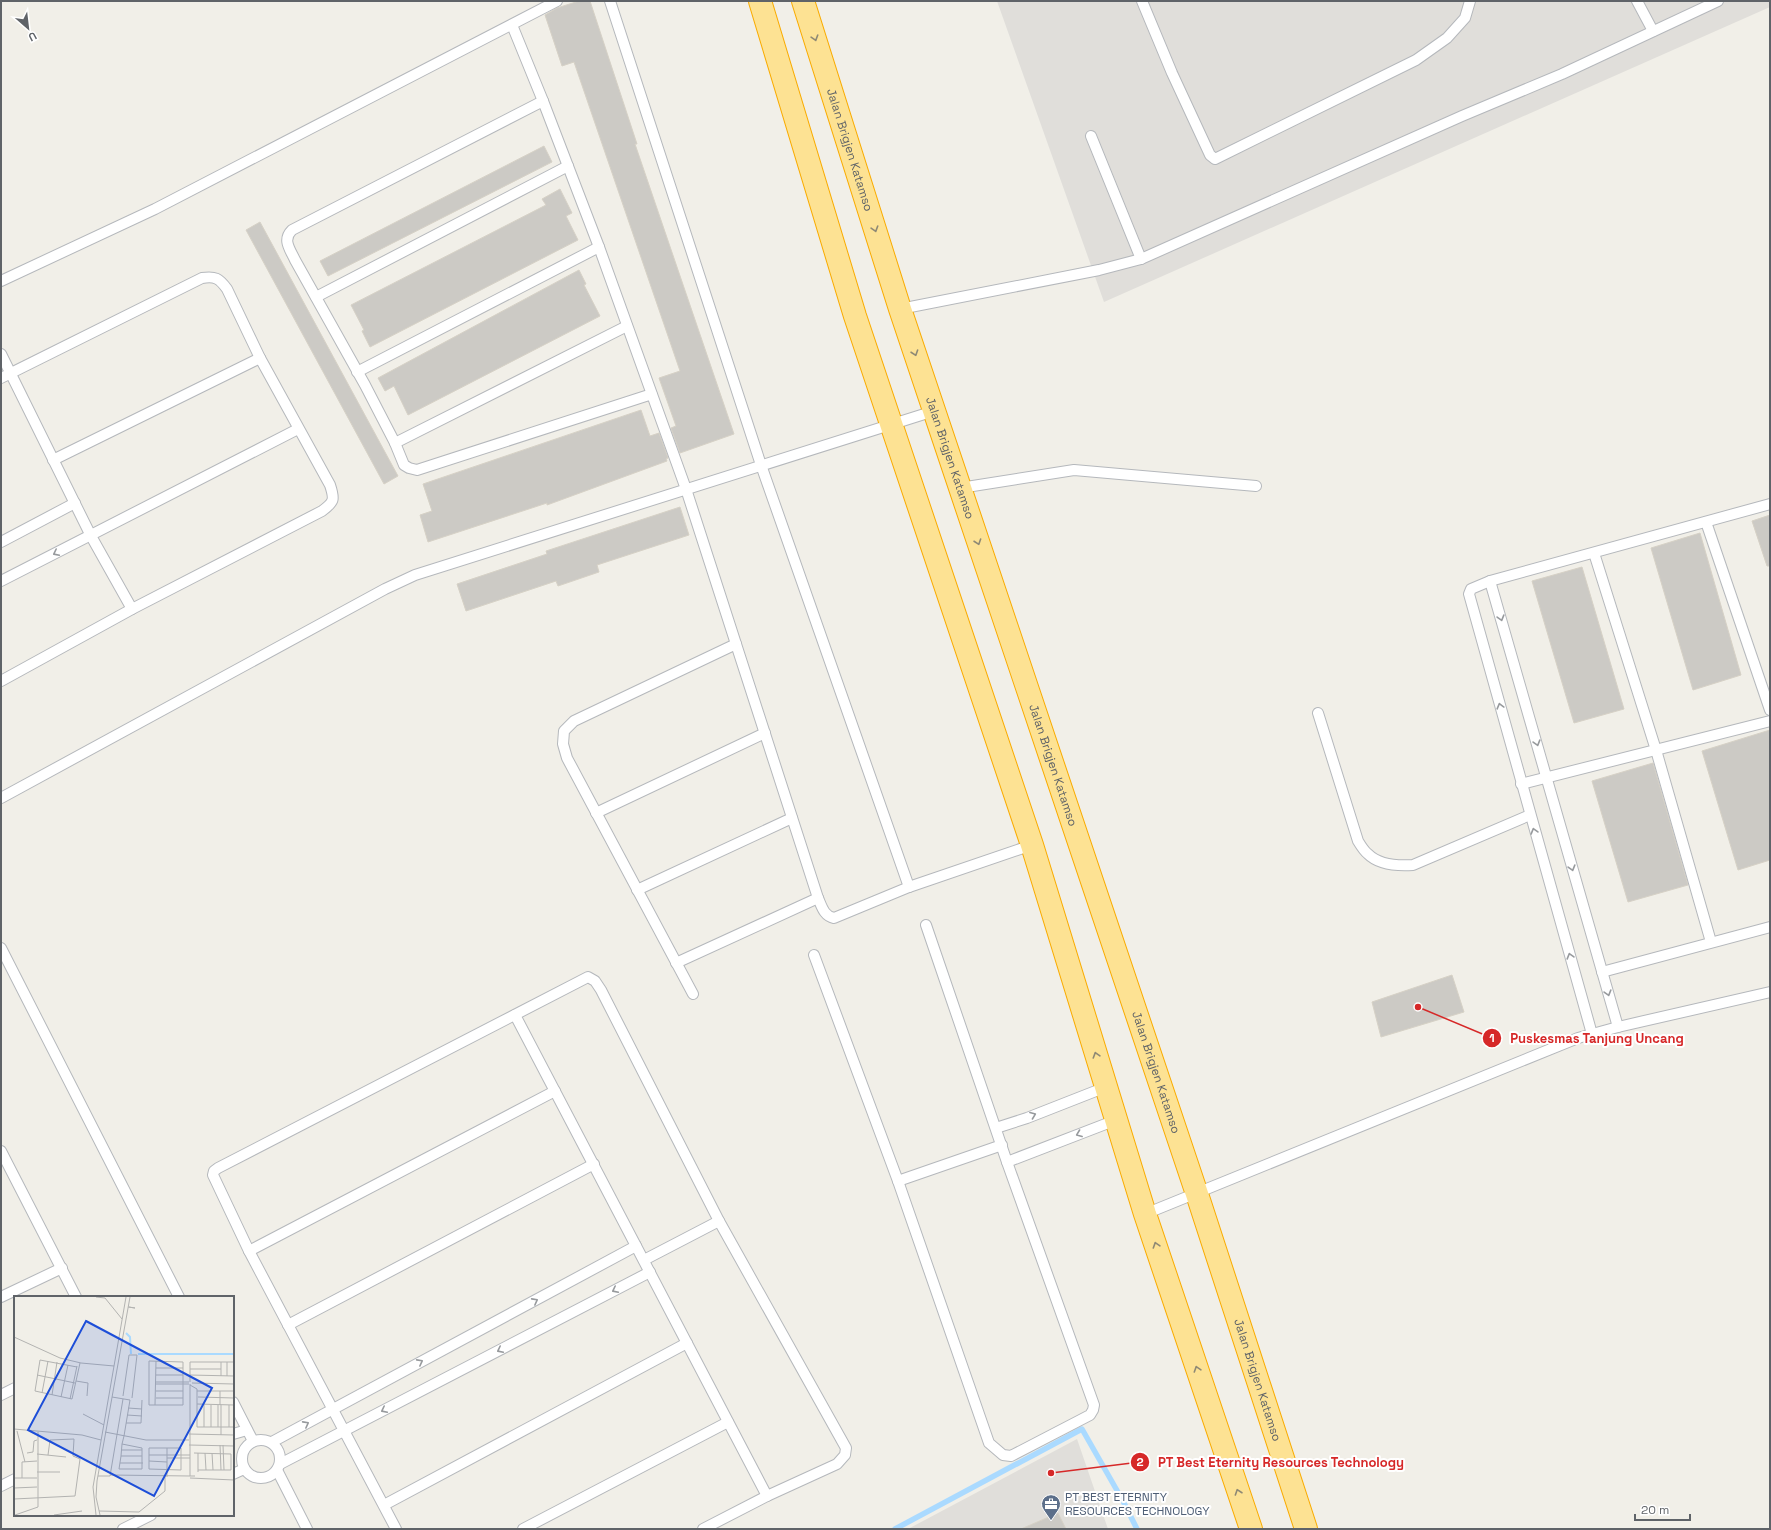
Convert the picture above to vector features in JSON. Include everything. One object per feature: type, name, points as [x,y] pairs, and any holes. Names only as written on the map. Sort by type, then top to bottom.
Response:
[{"type":"highway","points":[[760,1],[890,425],[1032,846],[1146,1214],[1251,1529]]},
{"type":"highway","name":"Jalan Brigjen Katamso","points":[[803,1],[900,309],[1198,1194],[1306,1529]]},
{"type":"lane","points":[[1,281],[155,209],[557,1]]},
{"type":"lane","points":[[610,1],[761,465],[909,887]]},
{"type":"lane","points":[[1142,1],[1172,73],[1210,155],[1215,159],[1416,60],[1447,38],[1465,18],[1470,1]]},
{"type":"lane","points":[[1637,1],[1653,31]]},
{"type":"lane","points":[[900,309],[1099,270],[1141,259],[1462,116],[1562,74],[1718,1]]},
{"type":"lane","points":[[512,25],[599,247],[686,490],[818,898],[825,914],[834,918],[909,887],[1032,846]]},
{"type":"lane","points":[[543,101],[292,230],[287,235],[286,241],[365,385],[395,443],[404,465],[409,468],[417,470],[652,394]]},
{"type":"lane","points":[[1091,136],[1141,259]]},
{"type":"lane","points":[[316,297],[568,166]]},
{"type":"lane","points":[[357,372],[599,247]]},
{"type":"lane","points":[[1,378],[202,278],[213,276],[221,280],[227,289],[260,358],[330,485],[334,497],[331,505],[322,511],[132,609],[1,681]]},
{"type":"lane","points":[[395,443],[627,326]]},
{"type":"lane","points":[[1,354],[91,536],[132,609]]},
{"type":"lane","points":[[53,460],[260,358]]},
{"type":"lane","points":[[1,798],[391,586],[415,575],[934,411]]},
{"type":"lane","points":[[1,581],[298,429]]},
{"type":"lane","points":[[960,488],[1074,470],[1256,486]]},
{"type":"lane","points":[[1,542],[75,503]]},
{"type":"lane","points":[[1592,1034],[1469,594],[1471,589],[1490,581],[1770,504]]},
{"type":"lane","points":[[1706,522],[1770,710]]},
{"type":"lane","points":[[1594,552],[1656,750],[1711,942]]},
{"type":"lane","points":[[1490,581],[1618,1027]]},
{"type":"lane","points":[[693,994],[567,758],[563,744],[564,731],[574,721],[736,644]]},
{"type":"lane","points":[[1318,713],[1358,842],[1368,855],[1379,861],[1394,866],[1413,865],[1530,815]]},
{"type":"lane","points":[[1521,784],[1770,721]]},
{"type":"lane","points":[[596,813],[765,733]]},
{"type":"lane","points":[[637,890],[792,818]]},
{"type":"lane","points":[[676,963],[818,898]]},
{"type":"lane","points":[[814,955],[898,1180],[989,1443],[1003,1455],[1011,1456],[1090,1415],[1094,1405],[1007,1162],[926,925]]},
{"type":"lane","points":[[1602,972],[1770,927]]},
{"type":"lane","points":[[1,948],[178,1296]]},
{"type":"lane","points":[[396,1529],[334,1409],[249,1251],[220,1192],[213,1175],[214,1171],[588,977],[595,981],[719,1221],[846,1448],[845,1455],[837,1464],[767,1496],[703,1529]]},
{"type":"lane","points":[[1146,1214],[1578,1038],[1618,1027],[1770,992]]},
{"type":"lane","points":[[515,1015],[767,1496]]},
{"type":"lane","points":[[996,1128],[1027,1118],[1106,1087]]},
{"type":"lane","points":[[249,1251],[555,1091]]},
{"type":"lane","points":[[1007,1162],[1116,1120]]},
{"type":"lane","points":[[898,1180],[1002,1145]]},
{"type":"lane","points":[[1,1151],[76,1296]]},
{"type":"lane","points":[[288,1325],[594,1164]]},
{"type":"lane","points":[[644,1260],[719,1221]]},
{"type":"lane","points":[[636,1246],[272,1442],[259,1440],[253,1441],[248,1445],[242,1456],[244,1468],[254,1477],[260,1478],[272,1474],[278,1467],[345,1431],[650,1272]]},
{"type":"lane","points":[[1,1297],[62,1268]]},
{"type":"lane","points":[[384,1505],[687,1343]]},
{"type":"lane","points":[[1,1395],[14,1388]]},
{"type":"lane","points":[[234,1404],[253,1441]]},
{"type":"lane","points":[[523,1529],[728,1422]]},
{"type":"lane","points":[[234,1434],[247,1430]]},
{"type":"lane","points":[[272,1442],[279,1452],[278,1467],[307,1529]]},
{"type":"lane","points":[[234,1473],[244,1468]]},
{"type":"lane","points":[[1,1486],[14,1480]]},
{"type":"lane","points":[[123,1529],[149,1516]]},
{"type":"shaded area","points":[[997,1],[1770,1],[1770,7],[1104,302]]},
{"type":"shaded area","name":"PT BEST ETERNITY RESOURCES TECHNOLOGY","points":[[1077,1439],[1108,1529],[908,1529]]},
{"type":"building","points":[[579,1],[590,1],[637,144],[635,144],[734,434],[680,453],[671,428],[676,426],[659,378],[680,371],[574,62],[562,66],[545,15],[557,8]]},
{"type":"building","points":[[544,146],[552,162],[328,276],[320,261]]},
{"type":"building","points":[[560,189],[572,213],[566,216],[578,240],[370,347],[362,331],[364,330],[351,305],[546,205],[542,199]]},
{"type":"building","points":[[260,222],[398,476],[384,484],[246,230]]},
{"type":"building","points":[[579,270],[586,284],[584,285],[600,316],[408,415],[394,386],[385,391],[378,378]]},
{"type":"building","points":[[641,410],[650,436],[659,433],[668,458],[666,459],[667,461],[547,505],[547,503],[428,542],[420,515],[432,511],[423,484]]},
{"type":"building","points":[[680,507],[689,535],[597,565],[599,572],[558,586],[556,581],[466,611],[457,584],[547,554],[546,551]]},
{"type":"building","points":[[1770,515],[1770,566],[1767,566],[1752,521]]},
{"type":"building","points":[[1700,533],[1741,675],[1693,690],[1651,548]]},
{"type":"building","points":[[1582,567],[1624,709],[1574,723],[1532,581]]},
{"type":"building","points":[[1770,730],[1770,860],[1738,870],[1702,751]]},
{"type":"building","points":[[1653,763],[1688,885],[1628,902],[1592,781]]},
{"type":"building","points":[[1452,975],[1464,1012],[1381,1037],[1372,1002]]},
{"type":"building","name":"PT BEST ETERNITY RESOURCES TECHNOLOGY","points":[[1058,1513],[1066,1529],[1021,1529]]},
{"type":"waterway","points":[[895,1529],[1082,1429],[1123,1501],[1137,1529]]},
{"type":"place","name":"Puskesmas Tanjung Uncang","points":[[1418,1007]]},
{"type":"place","name":"PT Best Eternity Resources Technology","points":[[1051,1473]]},
{"type":"place","name":"PT BEST ETERNITY RESOURCES TECHNOLOGY","points":[[1051,1521]]}]
